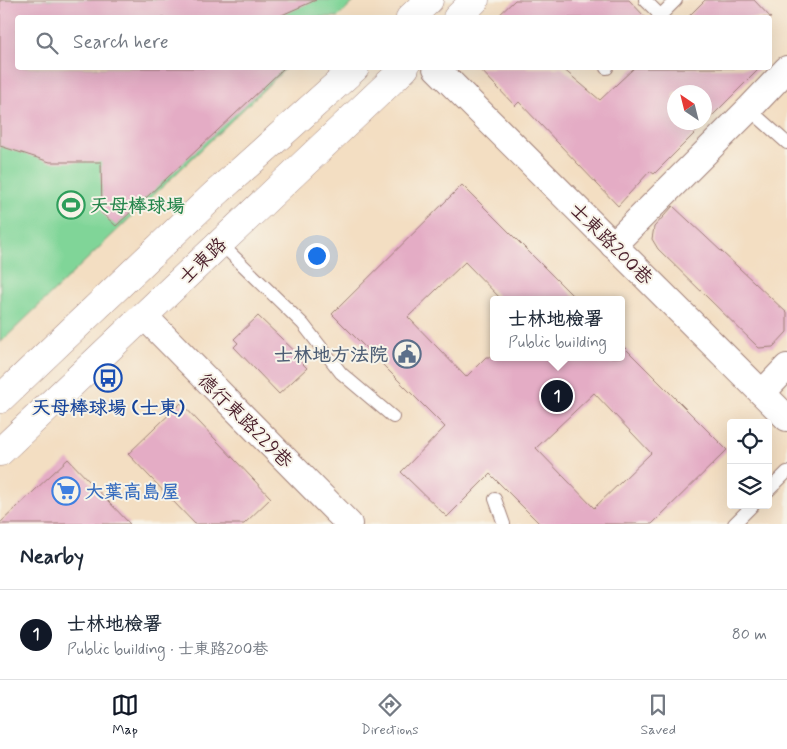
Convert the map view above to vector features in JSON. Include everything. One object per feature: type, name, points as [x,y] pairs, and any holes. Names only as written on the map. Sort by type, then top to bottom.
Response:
[{"type":"street","points":[[413,15],[429,0]]},
{"type":"street","points":[[460,15],[476,0]]},
{"type":"street","points":[[613,245],[787,69]]},
{"type":"street","name":"士東路","points":[[0,399],[214,195],[353,70]]},
{"type":"street","name":"士東路","points":[[0,452],[403,70]]},
{"type":"street","name":"士東路200巷","points":[[438,70],[787,418]]},
{"type":"street","name":"德行東路229巷","points":[[144,316],[349,524]]},
{"type":"street","points":[[762,393],[787,367]]},
{"type":"lane","points":[[645,0],[658,15]]},
{"type":"lane","points":[[660,15],[676,0]]},
{"type":"lane","points":[[749,109],[787,143]]},
{"type":"lane","points":[[220,243],[303,324],[341,373],[393,417]]},
{"type":"lane","points":[[772,487],[787,472]]},
{"type":"lane","points":[[495,499],[504,524]]},
{"type":"lane","points":[[734,524],[749,509]]},
{"type":"green space","name":"天母棒球場","points":[[0,0],[356,0],[340,15],[15,15],[15,70],[284,70],[0,343]]},
{"type":"building","name":"天母棒球場","points":[[0,0],[316,0],[282,15],[15,15],[15,70],[282,70],[116,226],[102,213],[101,162],[50,162],[0,146]]},
{"type":"building","points":[[515,0],[629,0],[643,15],[499,15]]},
{"type":"building","points":[[705,0],[754,0],[768,15],[690,15]]},
{"type":"building","points":[[481,70],[564,70],[600,100],[632,70],[758,70],[712,116],[712,85],[667,85],[667,130],[698,130],[654,174],[650,171],[618,206],[519,102],[515,106]]},
{"type":"building","name":"士林地方法院","points":[[462,185],[573,296],[498,296],[465,262],[408,317],[466,377],[486,357],[490,357],[490,361],[625,361],[625,348],[727,450],[652,524],[540,524],[490,474],[447,517],[401,472],[445,427],[332,314]],"holes":[[[594,393],[651,453],[594,508],[536,448]]]},
{"type":"building","points":[[673,206],[787,313],[787,332],[773,347],[759,348],[658,249],[652,239],[654,227]]},
{"type":"building","points":[[258,316],[304,360],[302,363],[307,368],[279,394],[234,347],[238,343],[234,339]]},
{"type":"building","points":[[181,403],[271,498],[244,524],[195,524],[128,454]]},
{"type":"building","name":"大葉高島屋","points":[[68,459],[130,524],[0,524],[0,523]]},
{"type":"place","name":"天母棒球場","points":[[71,205]]},
{"type":"place","name":"士林地方法院","points":[[407,354]]},
{"type":"place","name":"天母棒球場 (士東)","points":[[108,378]]},
{"type":"place","name":"士林地檢署","points":[[557,396]]},
{"type":"place","name":"大葉高島屋","points":[[66,491]]}]
